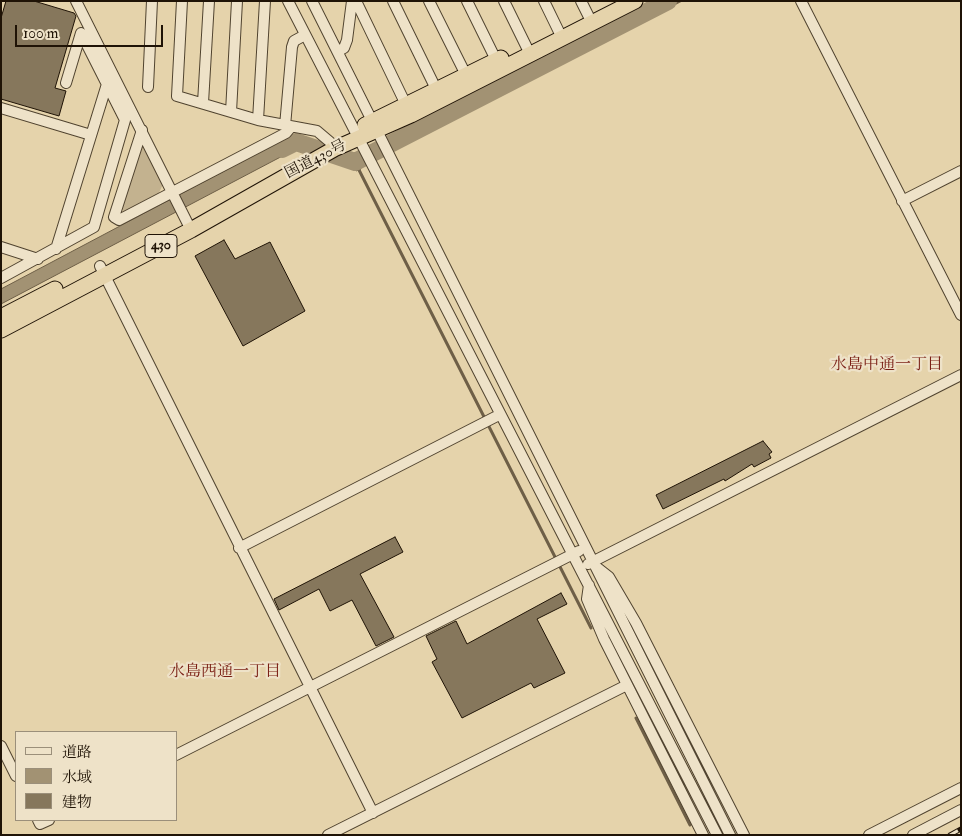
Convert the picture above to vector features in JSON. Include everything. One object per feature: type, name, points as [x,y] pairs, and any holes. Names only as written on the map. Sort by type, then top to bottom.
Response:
[{"type":"highway","name":"国道430号","points":[[1,330],[186,220],[322,150],[408,110],[560,34],[587,13],[623,3]]},
{"type":"highway","name":"国道430号","points":[[1,317],[102,271]]},
{"type":"street","points":[[76,1],[186,220]]},
{"type":"street","points":[[148,87],[152,1]]},
{"type":"street","points":[[182,1],[176,96],[258,120],[317,130],[322,150]]},
{"type":"street","points":[[203,104],[209,1]]},
{"type":"street","points":[[231,112],[237,1]]},
{"type":"street","points":[[258,120],[265,1]]},
{"type":"street","points":[[288,1],[499,415],[574,554],[717,835]]},
{"type":"street","points":[[312,1],[730,835]]},
{"type":"street","points":[[338,51],[344,48],[347,40],[354,1]]},
{"type":"street","points":[[354,1],[408,110]]},
{"type":"street","points":[[393,1],[439,94]]},
{"type":"street","points":[[429,1],[468,80]]},
{"type":"street","points":[[468,1],[498,65]]},
{"type":"street","points":[[504,1],[528,50]]},
{"type":"street","points":[[544,1],[560,34]]},
{"type":"street","points":[[801,1],[961,315]]},
{"type":"street","points":[[1,278],[94,227],[126,120],[82,33],[66,83]]},
{"type":"street","points":[[142,130],[114,217],[119,220],[173,195],[286,133],[288,126],[292,47],[294,41],[305,35]]},
{"type":"street","points":[[56,249],[107,84]]},
{"type":"street","points":[[1,108],[91,135]]},
{"type":"street","points":[[902,200],[961,171]]},
{"type":"street","points":[[1,247],[38,258]]},
{"type":"street","points":[[102,271],[373,813]]},
{"type":"street","points":[[581,568],[594,564],[961,375]]},
{"type":"street","points":[[239,548],[499,415]]},
{"type":"street","points":[[178,754],[587,548]]},
{"type":"street","points":[[594,564],[609,577],[636,623],[744,835]]},
{"type":"street","points":[[589,585],[587,599],[627,685],[703,835]]},
{"type":"street","points":[[328,835],[627,685]]},
{"type":"street","points":[[1,746],[15,774]]},
{"type":"street","points":[[869,835],[961,788]]},
{"type":"street","points":[[913,835],[961,810]]},
{"type":"shaded area","points":[[142,144],[163,184],[158,195],[124,212],[121,208]]},
{"type":"water","points":[[297,135],[311,141],[1,304],[1,289],[290,136]]},
{"type":"water","points":[[356,159],[361,169],[356,171],[342,165]]},
{"type":"building","points":[[6,1],[34,1],[74,13],[76,16],[55,88],[66,91],[59,116],[1,99],[1,18]]},
{"type":"building","points":[[224,240],[235,259],[270,242],[305,311],[243,346],[195,256]]},
{"type":"building","points":[[763,441],[772,452],[769,454],[771,458],[754,467],[752,464],[725,481],[724,479],[663,509],[656,495]]},
{"type":"building","points":[[395,537],[403,552],[360,574],[394,637],[376,646],[352,600],[330,611],[319,589],[279,610],[274,599]]},
{"type":"building","points":[[561,593],[567,604],[537,619],[565,673],[534,688],[531,683],[462,718],[432,662],[437,659],[426,636],[456,621],[467,644]]},
{"type":"waterway","points":[[282,149],[296,142],[355,162],[668,1]]},
{"type":"waterway","points":[[357,166],[400,146],[680,1]]},
{"type":"waterway","points":[[358,168],[591,628]]},
{"type":"waterway","points":[[636,718],[690,825]]},
{"type":"railway","points":[[950,835],[961,829]]},
{"type":"district","name":"水島中通一丁目","points":[[887,366]]},
{"type":"district","name":"水島西通一丁目","points":[[225,673]]}]
